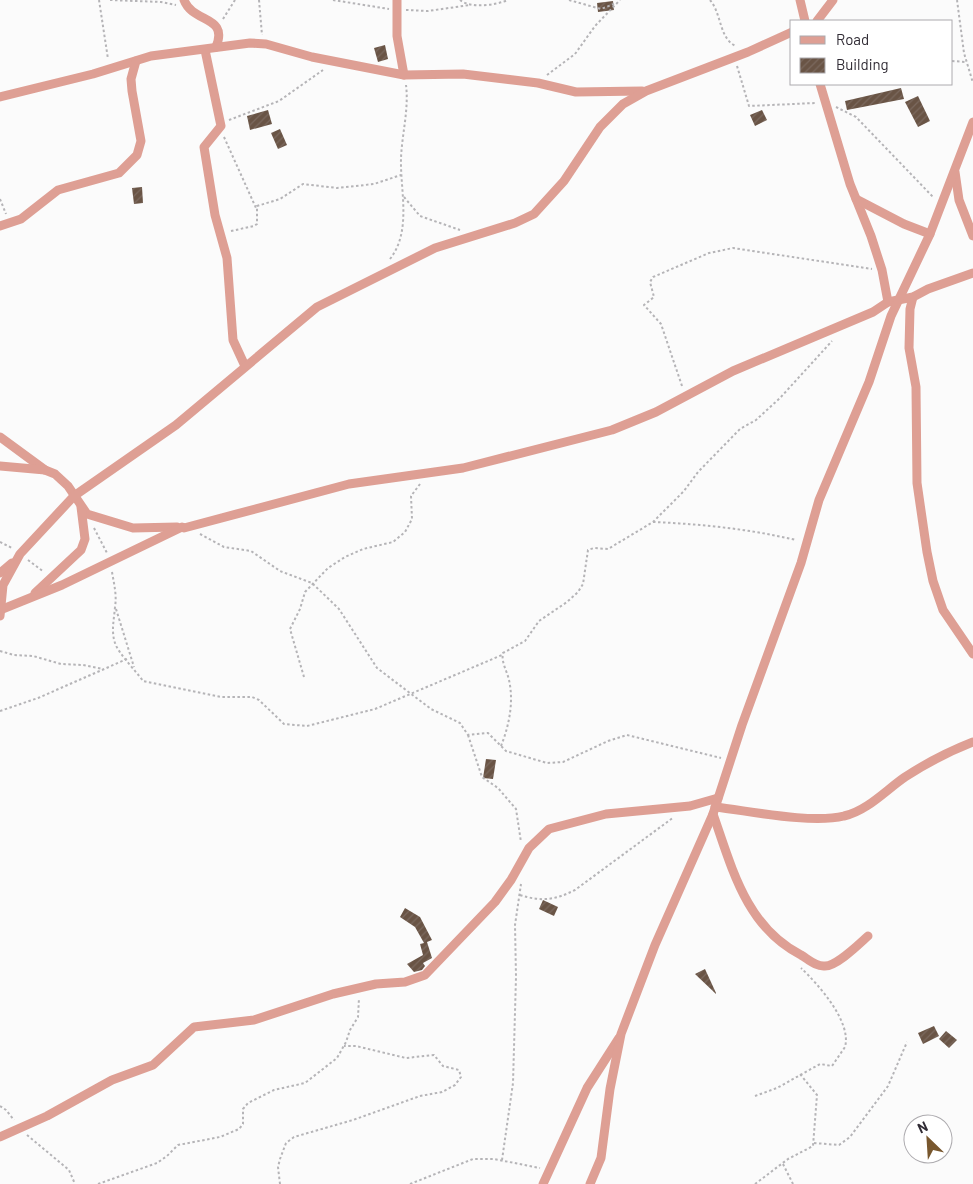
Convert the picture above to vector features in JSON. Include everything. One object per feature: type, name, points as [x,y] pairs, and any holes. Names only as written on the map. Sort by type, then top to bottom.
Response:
[{"type":"street","points":[[184,0],[188,10],[217,28],[219,35],[216,47]]},
{"type":"street","points":[[800,0],[805,20]]},
{"type":"street","points":[[818,20],[833,0]]},
{"type":"street","points":[[398,5],[397,36],[404,75]]},
{"type":"street","points":[[0,573],[19,556],[74,496],[164,435],[245,366],[266,351],[294,324],[327,300],[434,248],[515,223],[534,214],[564,181],[612,112],[646,91],[748,52],[790,33]]},
{"type":"street","points":[[0,97],[160,55],[236,44],[263,43],[333,62],[404,75],[481,75],[538,83],[576,92],[646,91]]},
{"type":"street","points":[[204,50],[220,123],[204,147],[220,232],[228,258],[233,340],[245,366]]},
{"type":"street","points":[[0,226],[21,220],[58,190],[119,173],[137,155],[141,141],[132,85],[136,61]]},
{"type":"street","points":[[820,85],[856,199],[872,236],[882,270],[888,302]]},
{"type":"street","points":[[590,1184],[601,1158],[610,1089],[621,1034],[655,945],[715,806],[807,542],[819,500],[869,382],[898,299],[930,234],[973,122]]},
{"type":"street","points":[[954,170],[959,200],[973,236]]},
{"type":"street","points":[[856,199],[904,224],[930,234]]},
{"type":"street","points":[[1,612],[186,527],[349,484],[425,475],[462,468],[612,430],[684,397],[733,371],[843,324],[888,302],[913,297],[928,289],[973,273]]},
{"type":"street","points":[[913,297],[909,316],[909,348],[916,387],[917,483],[927,552],[933,581],[941,604],[951,625],[973,654]]},
{"type":"street","points":[[0,437],[45,470],[63,480],[84,510],[85,540],[81,550],[30,598]]},
{"type":"street","points":[[0,466],[45,470]]},
{"type":"street","points":[[84,510],[132,528],[186,527]]},
{"type":"street","points":[[1,612],[3,585],[19,556]]},
{"type":"street","points":[[0,1137],[21,1128],[112,1080],[153,1065],[194,1027],[254,1020],[285,1012],[333,994],[376,984],[405,982],[431,971],[495,902],[538,836],[560,825],[626,812],[690,806],[715,806],[771,815],[843,817],[862,809],[907,776],[973,742]]},
{"type":"street","points":[[715,806],[737,884],[762,925],[785,946],[814,963],[824,966],[831,965],[868,936]]},
{"type":"street","points":[[543,1184],[587,1088],[621,1034]]},
{"type":"path","points":[[99,0],[107,54],[112,68]]},
{"type":"path","points":[[110,0],[161,2],[188,10]]},
{"type":"path","points":[[217,28],[236,0]]},
{"type":"path","points":[[258,0],[263,43]]},
{"type":"path","points":[[333,0],[398,5],[428,11],[492,4],[508,0]]},
{"type":"path","points":[[460,0],[470,5]]},
{"type":"path","points":[[569,0],[601,9],[616,3]]},
{"type":"path","points":[[544,76],[575,54],[595,26],[620,0]]},
{"type":"path","points":[[710,0],[720,15],[723,32],[730,44],[748,52]]},
{"type":"path","points":[[957,0],[966,62],[973,83]]},
{"type":"path","points":[[735,57],[749,106],[782,106],[808,102],[826,104],[843,109],[856,116],[915,176],[941,206]]},
{"type":"path","points":[[953,61],[966,62]]},
{"type":"path","points":[[220,232],[243,230],[254,226],[258,221],[256,208],[238,167],[227,148],[220,123],[279,101],[333,62]]},
{"type":"path","points":[[377,276],[392,256],[398,244],[403,196],[401,175],[406,96],[404,75]]},
{"type":"path","points":[[256,208],[280,199],[303,184],[337,188],[374,184],[401,175]]},
{"type":"path","points":[[403,196],[420,216],[474,235]]},
{"type":"path","points":[[0,199],[10,223]]},
{"type":"path","points":[[684,397],[678,369],[661,324],[644,305],[654,297],[650,282],[653,277],[709,253],[733,248],[882,270]]},
{"type":"path","points":[[84,510],[104,544],[109,561],[116,594],[114,642],[119,652],[148,684],[169,685],[188,691],[221,697],[252,696],[259,700],[284,724],[307,726],[375,709],[502,655],[525,641],[539,621],[568,602],[578,592],[583,584],[588,550],[594,548],[608,549],[653,522],[740,429],[756,420],[780,398],[831,343],[843,324]]},
{"type":"path","points":[[304,678],[290,629],[305,592],[312,583],[345,557],[363,548],[394,542],[404,532],[412,519],[411,496],[425,475]]},
{"type":"path","points":[[653,522],[697,524],[762,532],[807,542]]},
{"type":"path","points":[[186,527],[224,547],[251,551],[280,571],[312,583],[339,610],[377,668],[400,687],[413,693],[431,709],[460,723],[468,735],[482,777],[498,788],[516,809],[524,855]]},
{"type":"path","points":[[0,542],[53,578]]},
{"type":"path","points":[[116,607],[136,670]]},
{"type":"path","points":[[0,651],[14,656],[33,656],[61,664],[83,665],[103,669]]},
{"type":"path","points":[[501,747],[508,727],[510,692],[502,655]]},
{"type":"path","points":[[0,711],[38,698],[127,659]]},
{"type":"path","points":[[468,735],[488,733],[501,747],[509,752],[547,764],[563,762],[619,736],[627,735],[731,760]]},
{"type":"path","points":[[520,895],[535,900],[560,898],[575,890],[674,817]]},
{"type":"path","points":[[502,1160],[513,1083],[516,977],[515,925],[522,879]]},
{"type":"path","points":[[755,1096],[777,1088],[820,1064],[832,1066],[842,1055],[846,1043],[843,1029],[827,996],[800,966]]},
{"type":"path","points":[[98,1184],[156,1162],[167,1156],[178,1144],[220,1137],[239,1129],[243,1124],[243,1109],[248,1103],[274,1090],[305,1083],[332,1063],[344,1046],[350,1030],[358,1017],[359,988]]},
{"type":"path","points":[[814,1143],[839,1145],[850,1137],[888,1086],[907,1042]]},
{"type":"path","points":[[280,1184],[278,1168],[282,1152],[286,1143],[294,1136],[353,1120],[420,1096],[442,1092],[455,1085],[461,1077],[459,1070],[443,1066],[434,1055],[406,1058],[356,1046],[344,1046]]},
{"type":"path","points":[[754,1184],[783,1163],[811,1149],[814,1143],[817,1095],[800,1074]]},
{"type":"path","points":[[0,1106],[6,1110],[35,1144],[69,1170],[75,1184]]},
{"type":"path","points":[[410,1184],[462,1162],[485,1158],[550,1170]]},
{"type":"path","points":[[783,1163],[793,1184]]},
{"type":"building","points":[[613,1],[614,10],[598,12],[597,3]]},
{"type":"building","points":[[385,45],[388,59],[378,62],[374,48]]},
{"type":"building","points":[[901,88],[904,99],[847,110],[845,101]]},
{"type":"building","points":[[918,96],[930,121],[918,127],[905,102]]},
{"type":"building","points":[[268,110],[272,124],[250,130],[247,116]]},
{"type":"building","points":[[762,110],[767,120],[755,126],[750,115]]},
{"type":"building","points":[[280,129],[287,145],[278,149],[271,133]]},
{"type":"building","points":[[142,187],[143,203],[134,204],[132,188]]},
{"type":"building","points":[[486,759],[496,760],[493,779],[483,778]]},
{"type":"building","points":[[543,900],[558,907],[554,916],[539,909]]},
{"type":"building","points":[[405,908],[420,917],[432,940],[427,942],[432,958],[423,963],[425,966],[422,970],[414,972],[407,964],[423,955],[420,944],[424,943],[415,927],[400,917]]},
{"type":"building","points":[[705,969],[716,993],[716,994],[695,974]]},
{"type":"building","points":[[934,1026],[939,1036],[923,1044],[918,1033]]},
{"type":"building","points":[[946,1031],[957,1040],[949,1048],[939,1039]]}]
